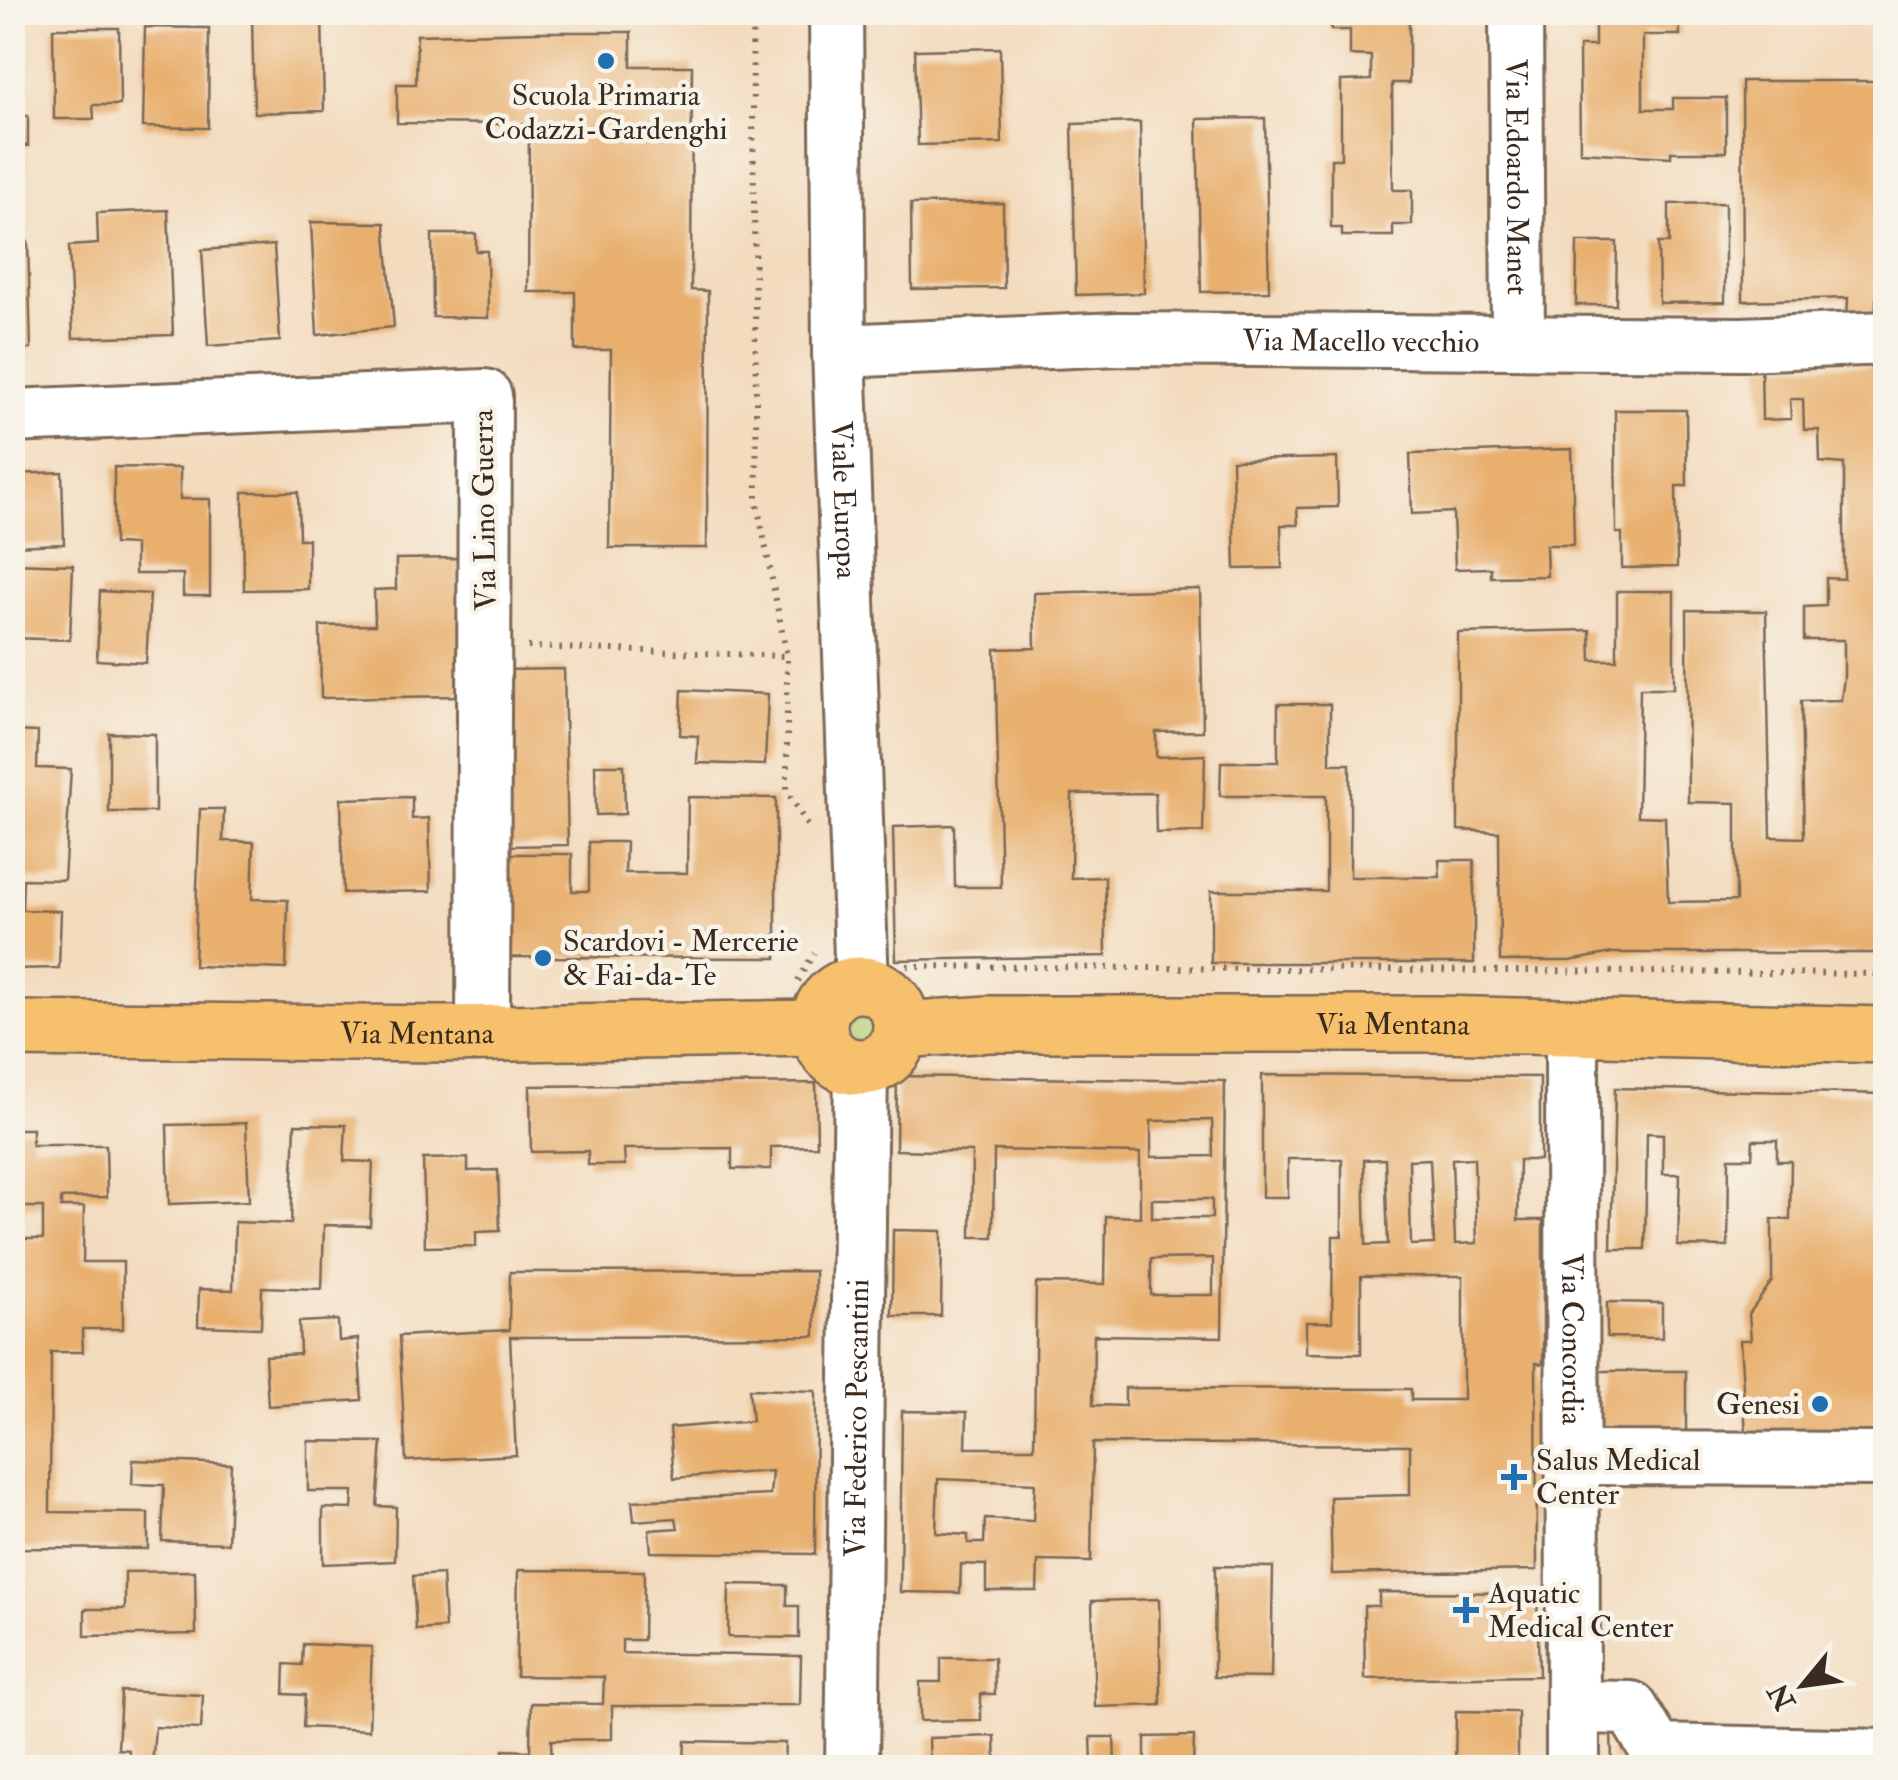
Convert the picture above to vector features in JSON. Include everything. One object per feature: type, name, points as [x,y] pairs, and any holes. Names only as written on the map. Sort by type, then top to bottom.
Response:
[{"type":"main road","points":[[882,976],[886,995],[900,1016],[898,1041],[884,1060],[861,1067],[837,1060],[828,1052],[804,1007],[882,976]]},
{"type":"main road","name":"Via Mentana","points":[[12,1029],[483,1034],[804,1007]]},
{"type":"main road","name":"Via Mentana","points":[[901,1030],[1107,1024],[1886,1035]]},
{"type":"street","name":"Viale Europa","points":[[836,12],[839,350],[882,976]]},
{"type":"street","name":"Via Edoardo Manet","points":[[1516,12],[1518,342]]},
{"type":"street","name":"Via Macello vecchio","points":[[839,350],[1118,339],[1742,344],[1886,338]]},
{"type":"street","name":"Via Lino Guerra","points":[[12,416],[485,396],[483,1034]]},
{"type":"street","name":"Via Concordia","points":[[1572,1029],[1572,1768]]},
{"type":"street","name":"Via Federico Pescantini","points":[[852,1768],[861,1067]]},
{"type":"street","points":[[1575,1458],[1886,1460]]},
{"type":"street","points":[[1573,1707],[1630,1708],[1657,1751],[1886,1756]]},
{"type":"path","points":[[752,12],[757,503],[787,656],[787,791],[814,838]]},
{"type":"path","points":[[486,645],[787,656]]},
{"type":"path","points":[[804,1007],[802,979],[814,956],[814,936]]},
{"type":"path","points":[[882,976],[1886,974]]},
{"type":"green space","points":[[861,1002],[878,1010],[886,1027],[878,1044],[861,1052],[844,1044],[836,1027],[844,1010]]},
{"type":"building","points":[[1330,12],[1409,15],[1409,83],[1392,83],[1393,190],[1412,190],[1412,225],[1393,225],[1393,236],[1342,236],[1342,228],[1331,228],[1331,159],[1341,159],[1341,81],[1371,80],[1371,56],[1350,55],[1350,30],[1331,30]]},
{"type":"building","points":[[1595,12],[1679,12],[1680,35],[1643,35],[1643,109],[1673,109],[1673,98],[1726,98],[1726,152],[1671,152],[1671,157],[1580,152],[1579,46],[1595,46]]},
{"type":"building","points":[[1742,12],[1779,12],[1779,16],[1742,17]]},
{"type":"building","points":[[322,15],[324,111],[254,113],[252,17]]},
{"type":"building","points":[[12,25],[21,26],[20,115],[28,116],[28,146],[12,145]]},
{"type":"building","points":[[145,27],[209,28],[208,128],[143,127]]},
{"type":"building","points":[[53,28],[119,28],[120,105],[93,105],[94,119],[54,119]]},
{"type":"building","points":[[631,32],[631,66],[692,66],[691,290],[708,291],[707,548],[609,548],[611,350],[575,350],[575,292],[528,292],[529,124],[397,123],[397,84],[416,84],[417,35]]},
{"type":"building","points":[[1000,48],[1002,143],[918,145],[915,50]]},
{"type":"building","points":[[1742,81],[1886,81],[1886,299],[1876,300],[1876,318],[1847,318],[1848,298],[1743,301]]},
{"type":"building","points":[[1265,118],[1269,291],[1201,292],[1197,119]]},
{"type":"building","points":[[1140,122],[1144,293],[1076,295],[1072,124]]},
{"type":"building","points":[[1003,203],[1004,288],[912,289],[911,204]]},
{"type":"building","points":[[1725,203],[1725,302],[1659,303],[1658,243],[1669,243],[1669,204]]},
{"type":"building","points":[[168,210],[173,335],[73,338],[69,246],[98,244],[97,213]]},
{"type":"building","points":[[311,222],[385,223],[394,327],[317,335]]},
{"type":"building","points":[[432,234],[476,234],[476,251],[487,251],[488,318],[433,317]]},
{"type":"building","points":[[12,242],[28,242],[31,349],[12,349]]},
{"type":"building","points":[[1577,242],[1617,242],[1616,305],[1576,305]]},
{"type":"building","points":[[274,245],[280,341],[208,346],[202,250]]},
{"type":"building","points":[[1761,364],[1886,366],[1886,953],[1612,953],[1570,961],[1500,961],[1499,832],[1458,830],[1458,633],[1590,630],[1591,660],[1617,660],[1617,591],[1674,591],[1674,688],[1640,688],[1638,816],[1665,817],[1668,902],[1736,901],[1736,803],[1688,802],[1687,610],[1766,611],[1771,837],[1804,838],[1801,701],[1841,700],[1844,640],[1804,640],[1804,607],[1826,606],[1826,578],[1844,579],[1844,464],[1820,462],[1819,430],[1804,430],[1803,399],[1790,399],[1791,419],[1762,420]]},
{"type":"building","points":[[1615,410],[1686,410],[1687,486],[1676,486],[1677,567],[1622,568],[1622,533],[1616,533]]},
{"type":"building","points":[[1572,449],[1574,545],[1546,545],[1547,576],[1491,577],[1491,568],[1455,569],[1453,512],[1412,514],[1410,454]]},
{"type":"building","points":[[1337,458],[1338,507],[1297,508],[1298,525],[1281,525],[1282,568],[1235,569],[1232,460]]},
{"type":"building","points":[[114,467],[180,468],[180,499],[210,499],[210,596],[183,596],[183,574],[135,574],[135,545],[114,544]]},
{"type":"building","points":[[62,472],[64,544],[12,546],[12,474]]},
{"type":"building","points":[[243,492],[298,492],[299,539],[308,539],[308,589],[244,590]]},
{"type":"building","points":[[459,558],[462,696],[321,698],[320,626],[375,625],[374,590],[396,589],[396,559]]},
{"type":"building","points":[[12,563],[73,565],[70,640],[12,638]]},
{"type":"building","points":[[1200,589],[1203,731],[1156,732],[1156,757],[1205,755],[1203,832],[1156,833],[1155,793],[1072,794],[1071,878],[1105,877],[1106,956],[896,960],[893,827],[954,825],[955,887],[1001,887],[995,649],[1035,648],[1034,593]]},
{"type":"building","points":[[100,591],[150,594],[146,663],[97,660]]},
{"type":"building","points":[[564,669],[568,845],[506,846],[502,670]]},
{"type":"building","points":[[682,690],[768,694],[765,765],[697,763],[698,736],[680,735]]},
{"type":"building","points":[[1278,704],[1330,704],[1330,764],[1350,764],[1350,877],[1440,877],[1439,860],[1474,860],[1474,963],[1211,963],[1211,891],[1326,891],[1326,796],[1220,796],[1221,762],[1278,762]]},
{"type":"building","points":[[12,731],[38,732],[37,768],[71,769],[64,880],[23,879],[22,910],[61,911],[59,968],[12,969]]},
{"type":"building","points":[[109,733],[155,734],[155,812],[109,812]]},
{"type":"building","points":[[595,765],[624,765],[625,814],[596,815]]},
{"type":"building","points":[[412,797],[412,819],[429,818],[431,891],[343,893],[341,799]]},
{"type":"building","points":[[688,797],[776,798],[776,958],[505,957],[505,854],[572,854],[572,891],[589,891],[589,842],[626,842],[625,873],[687,873]]},
{"type":"building","points":[[200,809],[224,809],[223,841],[254,842],[252,899],[288,900],[286,969],[194,966]]},
{"type":"building","points":[[1262,1075],[1540,1077],[1540,1160],[1519,1160],[1518,1220],[1543,1220],[1543,1364],[1536,1363],[1537,1570],[1332,1574],[1330,1497],[1410,1495],[1410,1445],[1093,1443],[1091,1562],[1038,1561],[1037,1591],[986,1591],[986,1565],[961,1564],[960,1593],[900,1592],[902,1411],[967,1412],[966,1448],[1034,1448],[1036,1283],[1105,1284],[1106,1216],[1140,1217],[1140,1153],[994,1150],[993,1237],[971,1237],[972,1152],[896,1150],[897,1076],[1225,1081],[1222,1337],[1094,1335],[1093,1405],[1125,1406],[1125,1388],[1411,1389],[1411,1400],[1463,1400],[1463,1276],[1361,1276],[1361,1354],[1306,1353],[1306,1322],[1332,1322],[1333,1236],[1342,1236],[1342,1159],[1288,1159],[1288,1197],[1262,1197]],"holes":[[[1212,1120],[1213,1156],[1151,1157],[1151,1121]],[[1474,1158],[1477,1243],[1455,1244],[1452,1159]],[[1385,1159],[1388,1244],[1366,1245],[1364,1160]],[[1430,1159],[1434,1244],[1411,1245],[1409,1160]],[[1152,1199],[1212,1199],[1212,1218],[1152,1218]],[[1213,1258],[1213,1295],[1151,1295],[1151,1259]],[[938,1479],[1035,1483],[1033,1521],[985,1519],[984,1543],[968,1543],[968,1535],[936,1533]]]},
{"type":"building","points":[[816,1083],[817,1146],[771,1147],[771,1169],[732,1169],[732,1148],[624,1149],[625,1165],[588,1165],[588,1151],[531,1152],[530,1086]]},
{"type":"building","points":[[1615,1088],[1886,1094],[1886,1435],[1746,1435],[1740,1340],[1751,1340],[1749,1314],[1772,1281],[1772,1219],[1790,1220],[1791,1161],[1777,1161],[1777,1140],[1753,1140],[1752,1158],[1729,1158],[1728,1247],[1678,1246],[1680,1174],[1663,1174],[1663,1134],[1647,1133],[1645,1249],[1611,1249]]},
{"type":"building","points":[[246,1123],[249,1201],[169,1204],[167,1125]]},
{"type":"building","points":[[295,1124],[346,1125],[344,1161],[373,1162],[370,1226],[324,1225],[322,1289],[262,1287],[261,1328],[198,1326],[199,1289],[233,1290],[235,1222],[291,1224]]},
{"type":"building","points":[[12,1129],[32,1129],[32,1145],[106,1145],[107,1197],[61,1198],[61,1207],[84,1207],[83,1262],[123,1262],[123,1329],[82,1329],[83,1352],[51,1352],[50,1512],[148,1513],[148,1549],[15,1548],[12,1273],[21,1273],[19,1239],[43,1239],[43,1207],[12,1207]]},
{"type":"building","points":[[468,1158],[468,1171],[498,1170],[500,1231],[476,1232],[476,1246],[425,1247],[423,1159]]},
{"type":"building","points":[[893,1230],[942,1231],[941,1316],[892,1316]]},
{"type":"building","points":[[815,1271],[815,1336],[510,1337],[516,1455],[406,1461],[399,1336],[509,1330],[510,1272]]},
{"type":"building","points":[[1607,1302],[1662,1303],[1662,1338],[1607,1337]]},
{"type":"building","points":[[338,1320],[339,1341],[358,1339],[362,1400],[268,1406],[265,1356],[300,1354],[299,1322]]},
{"type":"building","points":[[1600,1371],[1686,1371],[1686,1434],[1600,1434]]},
{"type":"building","points":[[749,1389],[816,1391],[815,1554],[651,1552],[649,1530],[678,1528],[676,1518],[634,1521],[632,1501],[770,1495],[772,1471],[674,1478],[670,1428],[752,1421]]},
{"type":"building","points":[[308,1441],[382,1442],[377,1506],[396,1507],[395,1561],[323,1564],[323,1508],[352,1509],[353,1491],[308,1491]]},
{"type":"building","points":[[133,1460],[231,1464],[228,1543],[162,1541],[164,1485],[132,1484]]},
{"type":"building","points":[[1215,1566],[1273,1567],[1271,1678],[1214,1677]]},
{"type":"building","points":[[518,1570],[644,1571],[643,1640],[622,1640],[622,1653],[801,1656],[800,1705],[612,1706],[612,1739],[551,1740],[552,1763],[684,1761],[685,1741],[785,1743],[784,1768],[466,1768],[467,1759],[503,1760],[503,1750],[530,1751],[531,1703],[603,1704],[604,1677],[516,1676]]},
{"type":"building","points":[[195,1571],[196,1634],[85,1636],[85,1609],[125,1609],[125,1572]]},
{"type":"building","points":[[442,1574],[445,1628],[416,1630],[413,1576]]},
{"type":"building","points":[[729,1584],[787,1585],[787,1606],[799,1606],[799,1638],[728,1637]]},
{"type":"building","points":[[1379,1592],[1537,1593],[1539,1676],[1365,1679],[1364,1606],[1379,1606]]},
{"type":"building","points":[[1159,1599],[1161,1705],[1095,1707],[1092,1601]]},
{"type":"building","points":[[303,1644],[372,1647],[369,1730],[303,1727],[305,1695],[284,1694],[285,1664],[302,1665]]},
{"type":"building","points":[[941,1658],[994,1658],[995,1694],[981,1694],[981,1720],[920,1721],[920,1682],[941,1682]]},
{"type":"building","points":[[121,1691],[203,1695],[201,1729],[155,1727],[152,1768],[129,1768],[129,1750],[118,1749]]},
{"type":"building","points":[[1456,1711],[1518,1712],[1518,1768],[1455,1768]]},
{"type":"building","points":[[1636,1732],[1637,1760],[1612,1760],[1611,1733]]},
{"type":"building","points":[[995,1736],[996,1768],[930,1768],[929,1738]]},
{"type":"building","points":[[1194,1736],[1193,1768],[1101,1768],[1101,1763],[1092,1763],[1091,1737],[1114,1737],[1115,1763],[1145,1762],[1145,1737]]},
{"type":"place","name":"Scuola Primaria Codazzi-Gardenghi","points":[[606,61]]},
{"type":"place","name":"Scardovi - Mercerie & Fai-da-Te","points":[[543,958]]},
{"type":"place","name":"Genesi","points":[[1820,1404]]},
{"type":"place","name":"Salus Medical Center","points":[[1514,1477]]},
{"type":"place","name":"Aquatic Medical Center","points":[[1466,1610]]}]
